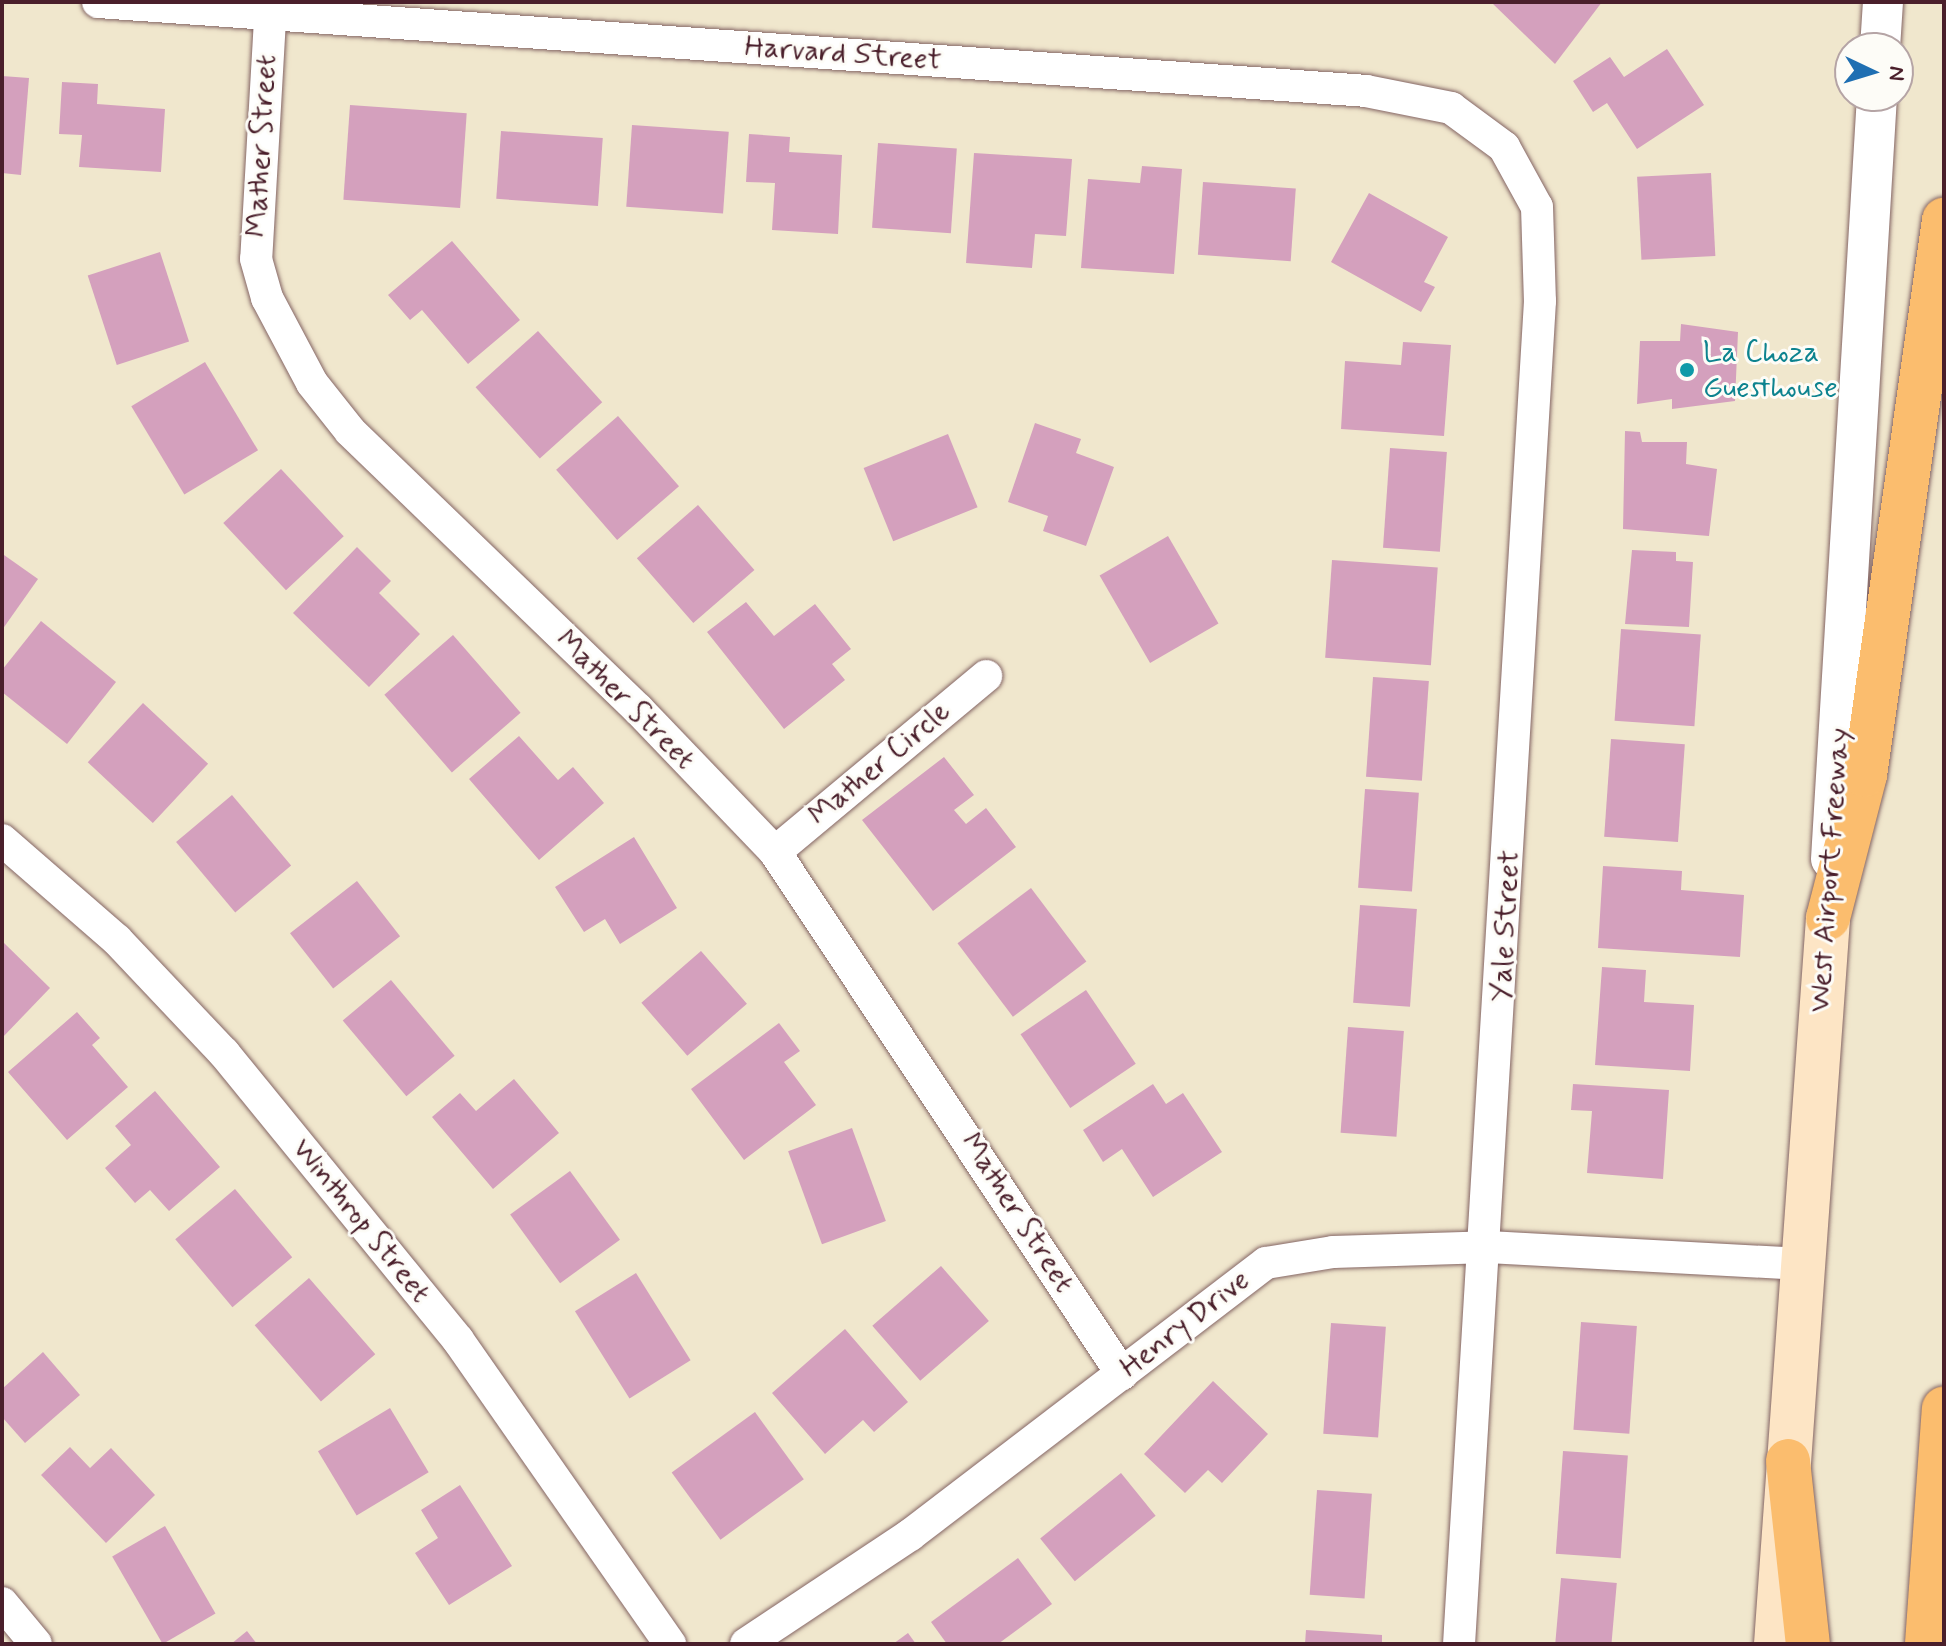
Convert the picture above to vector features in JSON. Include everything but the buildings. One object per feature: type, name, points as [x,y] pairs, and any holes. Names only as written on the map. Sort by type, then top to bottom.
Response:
[{"type":"highway","points":[[1828,918],[1865,775],[1944,220]]},
{"type":"highway","points":[[1927,1644],[1944,1409]]},
{"type":"highway","points":[[1788,1461],[1808,1644]]},
{"type":"main road","name":"West Airport Freeway","points":[[1776,1644],[1828,918]]},
{"type":"street","name":"Harvard Street","points":[[98,2],[270,8],[1419,98],[1481,125],[1518,164],[1537,207]]},
{"type":"street","points":[[1881,32],[1883,2]]},
{"type":"street","name":"Mather Street","points":[[270,8],[256,259],[267,298],[312,383],[350,431],[638,709],[775,852],[1122,1374]]},
{"type":"street","name":"West Airport Freeway","points":[[1828,918],[1876,112]]},
{"type":"street","name":"Yale Street","points":[[1459,1644],[1488,1247],[1540,301],[1537,207]]},
{"type":"street","name":"Mather Circle","points":[[775,852],[986,676]]},
{"type":"street","name":"Winthrop Street","points":[[2,840],[117,940],[224,1053],[458,1340],[670,1644]]},
{"type":"street","name":"Henry Drive","points":[[746,1644],[910,1535],[1266,1263],[1333,1252],[1488,1247],[1803,1264]]},
{"type":"street","points":[[2,1603],[36,1644]]},
{"type":"place","name":"La Choza Guesthouse","points":[[1687,370]]}]
